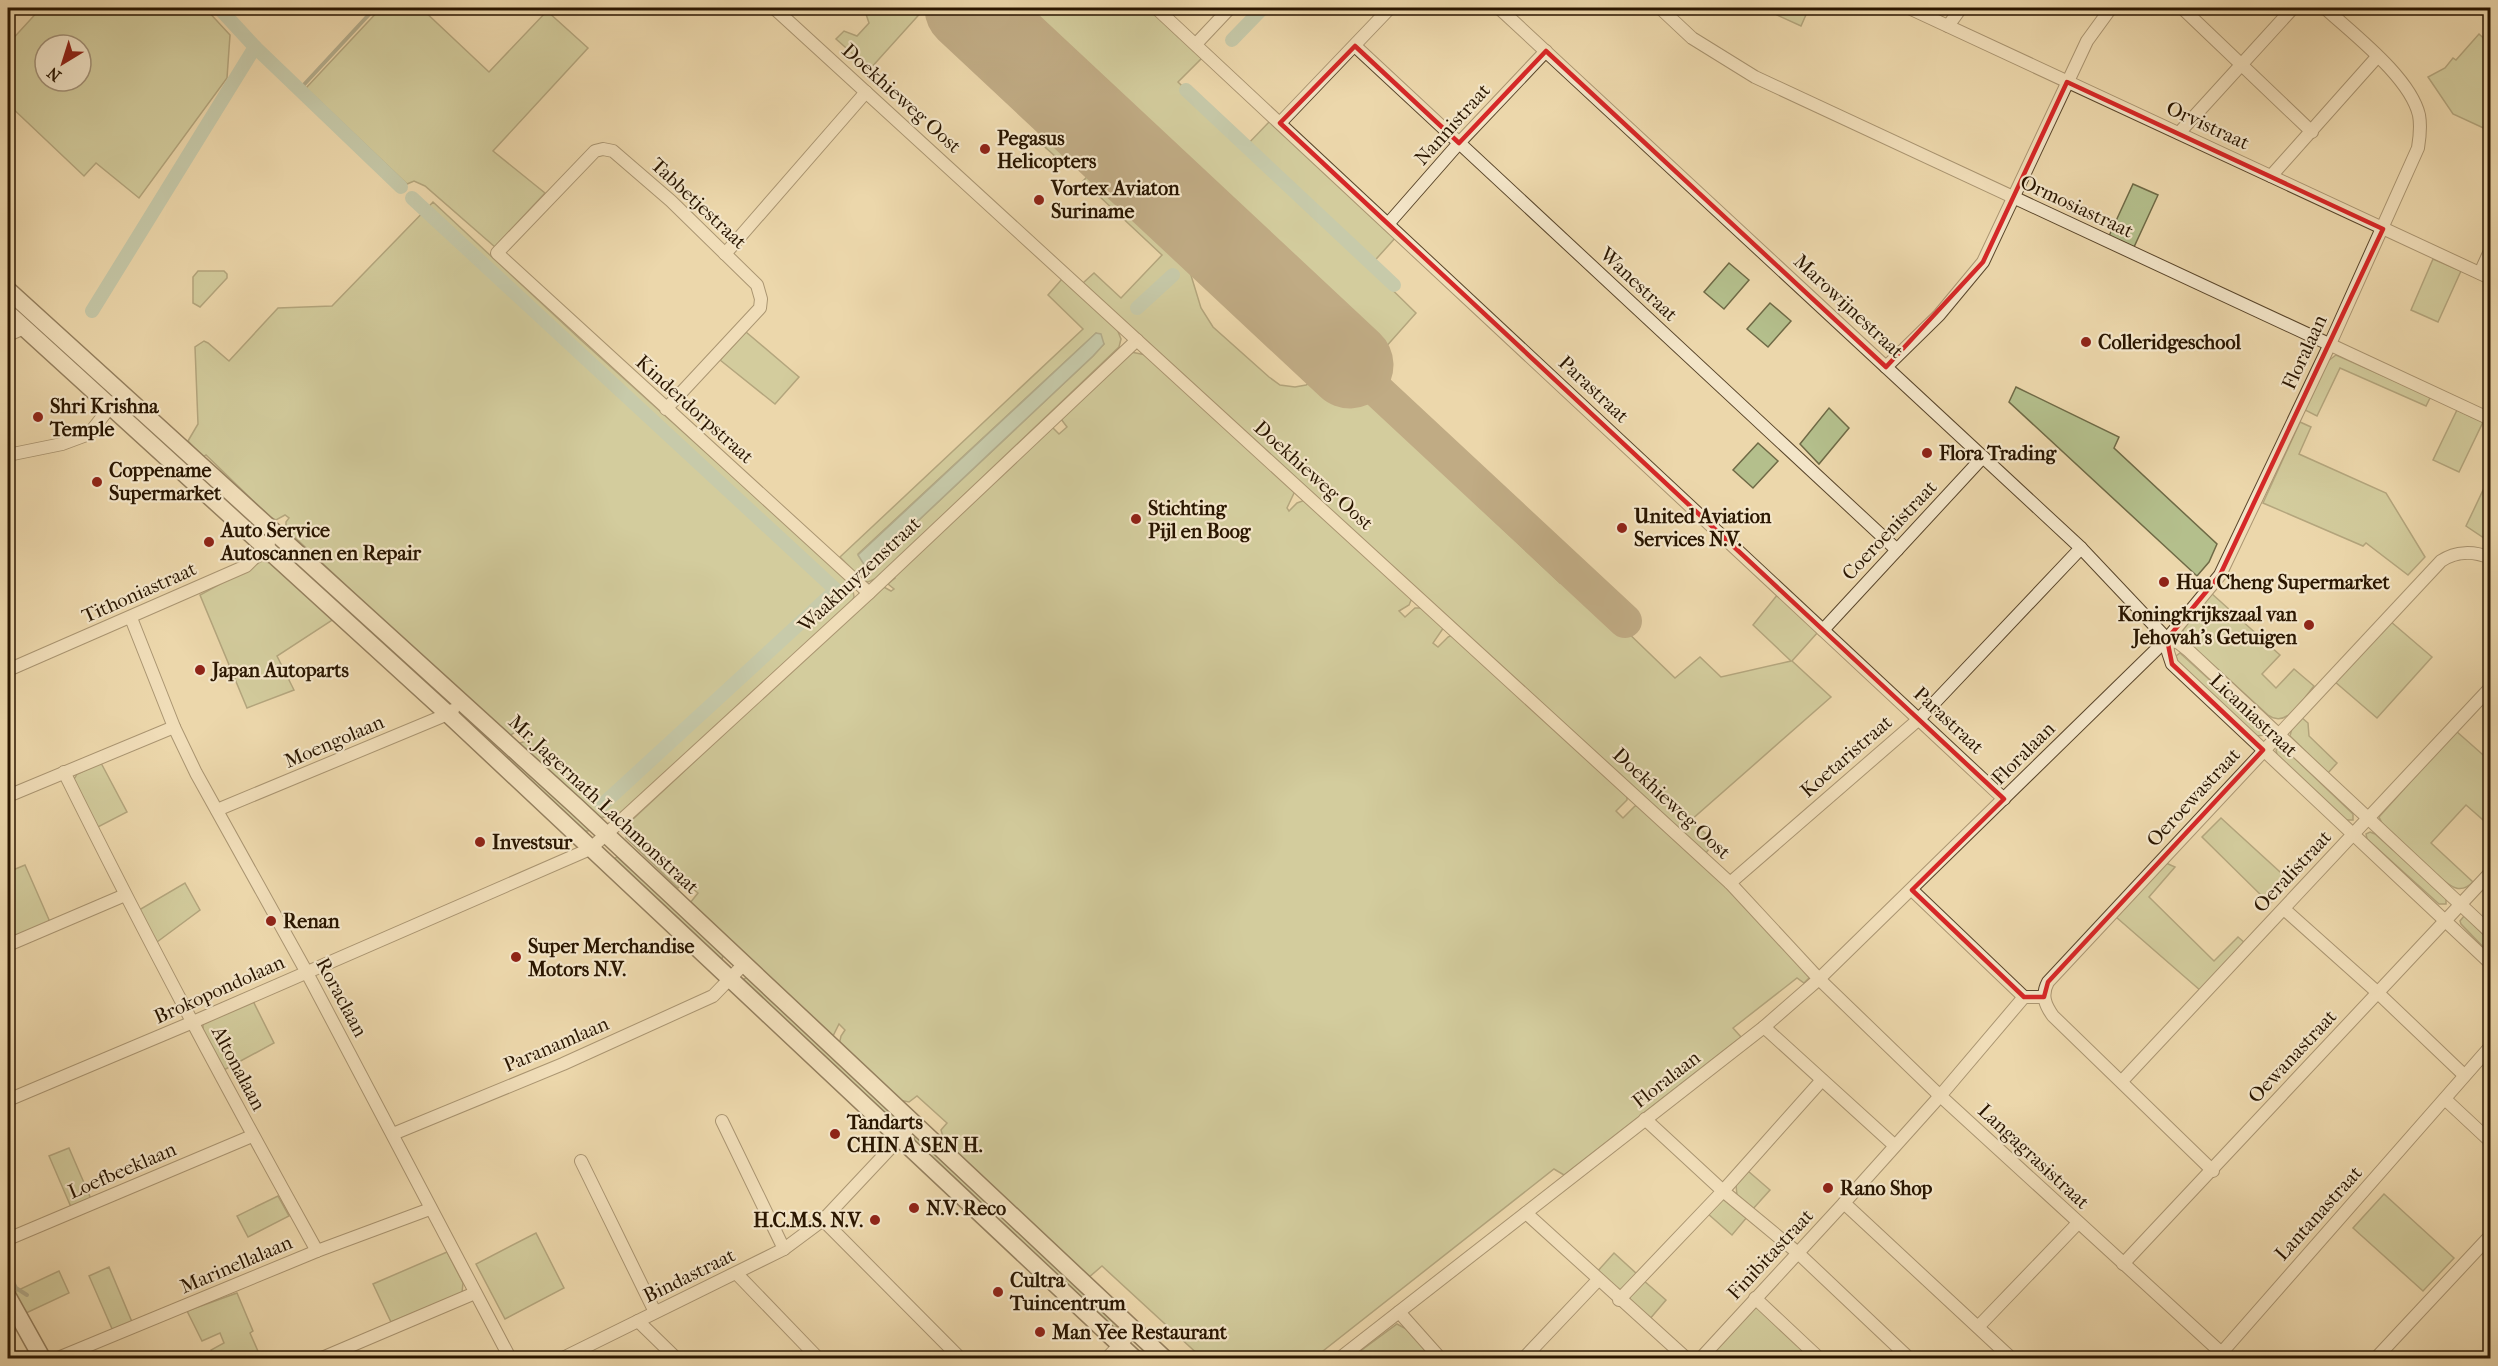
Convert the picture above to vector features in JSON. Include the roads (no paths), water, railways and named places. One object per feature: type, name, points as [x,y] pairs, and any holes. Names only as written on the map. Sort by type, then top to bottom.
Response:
[{"type":"main road","name":"Mr. Jagernath Lachmonstraat","points":[[8,290],[607,835],[915,1122],[1164,1359]]},
{"type":"main road","name":"Mr. Jagernath Lachmonstraat","points":[[8,313],[448,714],[1134,1359]]},
{"type":"main road","points":[[8,1297],[42,1359]]},
{"type":"street","name":"Doekhieweg Oost","points":[[774,8],[1730,883],[1819,979]]},
{"type":"street","name":"Parastraat","points":[[1156,8],[2004,799]]},
{"type":"street","points":[[1196,44],[1230,8]]},
{"type":"street","points":[[1280,123],[1390,8]]},
{"type":"street","name":"Marowijnestraat","points":[[1499,8],[2081,548],[2167,639]]},
{"type":"street","name":"Ormosiastraat","points":[[1660,8],[1692,38],[1755,77],[2490,419]]},
{"type":"street","name":"Orvistraat","points":[[1910,8],[2485,276]]},
{"type":"street","points":[[1948,26],[1961,8]]},
{"type":"street","points":[[1886,367],[1939,315],[1983,262],[2086,41],[2111,8]]},
{"type":"street","points":[[2182,8],[2312,132]]},
{"type":"street","points":[[2179,133],[2293,8]]},
{"type":"street","name":"Floralaan","points":[[1340,1359],[1764,1027],[1819,979],[2167,639],[2220,575],[2330,344],[2418,147],[2421,130],[2414,101],[2404,83],[2325,8]]},
{"type":"street","name":"Wanestraat","points":[[1355,46],[1897,550]]},
{"type":"street","name":"Nannistraat","points":[[1388,224],[1459,143],[1546,51]]},
{"type":"street","points":[[2271,176],[2377,57]]},
{"type":"street","points":[[725,254],[866,92]]},
{"type":"street","name":"Tabbetjestraat","points":[[497,253],[595,151],[603,148],[613,150],[671,201],[757,285],[761,299],[760,308],[666,409]]},
{"type":"street","points":[[2485,276],[2490,251]]},
{"type":"street","name":"Kinderdorpstraat","points":[[497,253],[869,593]]},
{"type":"street","points":[[8,335],[24,328]]},
{"type":"street","name":"Waakhuyzenstraat","points":[[607,835],[869,593],[1137,340]]},
{"type":"street","points":[[8,455],[62,444],[89,434],[122,393]]},
{"type":"street","name":"Coeroenistraat","points":[[1823,630],[1983,457]]},
{"type":"street","name":"Tithoniastraat","points":[[8,670],[246,567],[276,534]]},
{"type":"street","name":"Koetaristraat","points":[[1730,883],[1919,719],[2081,548]]},
{"type":"street","name":"Oeroewastraat","points":[[2044,997],[2048,982],[2441,561],[2458,553],[2472,553],[2490,558]]},
{"type":"street","name":"Roraclaan","points":[[131,618],[174,727],[393,1134],[510,1359]]},
{"type":"street","name":"Licaniastraat","points":[[2490,932],[2189,651],[2179,643],[2167,639],[2172,664],[2490,963]]},
{"type":"street","name":"Oeralistraat","points":[[2122,1081],[2490,688]]},
{"type":"street","name":"Moengolaan","points":[[217,810],[448,714],[461,701]]},
{"type":"street","points":[[8,796],[174,727]]},
{"type":"street","name":"Altonalaan","points":[[64,772],[125,895],[252,1136],[316,1251]]},
{"type":"street","name":"Brokopondolaan","points":[[8,1100],[590,849],[607,835]]},
{"type":"street","name":"Oewanastraat","points":[[2123,1264],[2213,1171],[2490,873]]},
{"type":"street","points":[[1912,890],[2024,996],[2044,997],[2053,1016],[2213,1171]]},
{"type":"street","points":[[8,945],[125,895]]},
{"type":"street","points":[[2284,909],[2377,992],[2464,1075]]},
{"type":"street","name":"Paranamlaan","points":[[393,1134],[563,1064],[713,996],[745,963]]},
{"type":"street","name":"Langagrasistraat","points":[[1819,979],[1940,1096],[2222,1357]]},
{"type":"street","name":"Finibitastraat","points":[[1701,1359],[1940,1096],[2024,996]]},
{"type":"street","points":[[1764,1027],[1894,1145]]},
{"type":"street","name":"Lantanastraat","points":[[2222,1357],[2278,1287],[2490,1047]]},
{"type":"street","points":[[1619,1300],[1723,1191],[1822,1080]]},
{"type":"street","points":[[2445,1100],[2490,1141]]},
{"type":"street","points":[[1645,1119],[1723,1191],[1798,1253],[1909,1359]]},
{"type":"street","points":[[722,1121],[784,1249]]},
{"type":"street","name":"Bindastraat","points":[[563,1359],[784,1249],[823,1220],[915,1122]]},
{"type":"street","name":"Loefbeeklaan","points":[[8,1239],[252,1136]]},
{"type":"street","points":[[581,1161],[655,1312]]},
{"type":"street","points":[[1844,1203],[1978,1327],[2004,1356]]},
{"type":"street","name":"Marinellalaan","points":[[58,1359],[316,1251],[430,1209]]},
{"type":"street","points":[[1527,1214],[1686,1359]]},
{"type":"street","points":[[823,1220],[960,1359]]},
{"type":"street","points":[[1978,1327],[2078,1223]]},
{"type":"street","points":[[2376,1359],[2490,1236]]},
{"type":"street","points":[[737,1274],[818,1359]]},
{"type":"street","points":[[1524,1359],[1598,1280]]},
{"type":"street","points":[[322,1359],[475,1293]]},
{"type":"street","points":[[1755,1298],[1819,1359]]},
{"type":"street","points":[[1400,1312],[1440,1359]]},
{"type":"street","points":[[638,1321],[676,1359]]},
{"type":"street","points":[[1107,1359],[1134,1330]]},
{"type":"waterway","points":[[219,8],[255,47],[401,187]]},
{"type":"waterway","points":[[299,90],[375,8]]},
{"type":"waterway","points":[[1232,40],[1263,8]]},
{"type":"waterway","points":[[92,311],[255,47]]},
{"type":"waterway","points":[[1186,90],[1394,285]]},
{"type":"waterway","points":[[412,198],[836,590],[602,805]]},
{"type":"waterway","points":[[1137,308],[1173,275]]},
{"type":"waterway","points":[[8,1273],[16,1288],[27,1295]]},
{"type":"place","name":"Pegasus Helicopters","points":[[985,149]]},
{"type":"place","name":"Vortex Aviaton Suriname","points":[[1039,200]]},
{"type":"place","name":"Colleridgeschool","points":[[2086,342]]},
{"type":"place","name":"Shri Krishna Temple","points":[[38,417]]},
{"type":"place","name":"Flora Trading","points":[[1927,453]]},
{"type":"place","name":"Coppename Supermarket","points":[[97,482]]},
{"type":"place","name":"Stichting Pijl en Boog","points":[[1136,519]]},
{"type":"place","name":"United Aviation Services N.V.","points":[[1622,528]]},
{"type":"place","name":"Auto Service Autoscannen en Repair","points":[[209,542]]},
{"type":"place","name":"Hua Cheng Supermarket","points":[[2164,582]]},
{"type":"place","name":"Koningkrijkszaal van Jehovah's Getuigen","points":[[2309,625]]},
{"type":"place","name":"Japan Autoparts","points":[[200,670]]},
{"type":"place","name":"Investsur","points":[[480,842]]},
{"type":"place","name":"Renan","points":[[271,921]]},
{"type":"place","name":"Super Merchandise Motors N.V.","points":[[516,957]]},
{"type":"place","name":"Tandarts CHIN A SEN H.","points":[[835,1134]]},
{"type":"place","name":"Rano Shop","points":[[1828,1188]]},
{"type":"place","name":"N.V. Reco","points":[[914,1208]]},
{"type":"place","name":"H.C.M.S. N.V.","points":[[875,1220]]},
{"type":"place","name":"Cultra Tuincentrum","points":[[998,1292]]},
{"type":"place","name":"Man Yee Restaurant","points":[[1040,1332]]}]
